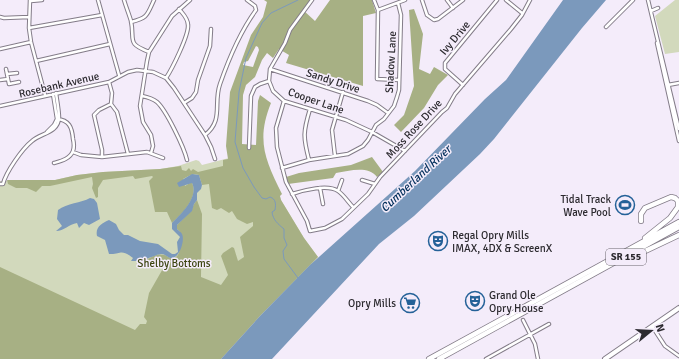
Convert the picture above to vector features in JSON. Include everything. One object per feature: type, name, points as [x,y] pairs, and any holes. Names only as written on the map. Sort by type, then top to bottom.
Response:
[{"type":"highway","points":[[604,263],[648,236],[670,218],[678,211],[678,201],[671,197],[654,204],[643,210],[641,214],[641,221]]},
{"type":"highway","points":[[642,205],[654,204]]},
{"type":"highway","name":"SR 155","points":[[429,359],[679,222]]},
{"type":"highway","name":"SR 155","points":[[439,359],[679,227]]},
{"type":"highway","points":[[573,286],[678,235]]},
{"type":"main road","points":[[605,359],[679,307]]},
{"type":"street","points":[[42,0],[30,0],[29,28],[31,42],[45,96]]},
{"type":"street","points":[[98,0],[119,75]]},
{"type":"street","points":[[124,0],[131,22],[133,41],[137,47],[149,52]]},
{"type":"street","points":[[131,22],[142,20],[146,16],[154,0]]},
{"type":"street","points":[[151,153],[153,146],[151,135],[143,122],[140,106],[149,52],[172,16],[178,9],[190,0]]},
{"type":"street","points":[[205,135],[215,125],[219,85],[242,30],[256,8],[247,0]]},
{"type":"street","points":[[249,148],[251,96],[255,87],[269,81],[270,69],[285,43],[290,30],[312,0]]},
{"type":"street","points":[[374,0],[378,10],[377,79],[399,80]]},
{"type":"street","points":[[378,10],[405,0]]},
{"type":"street","points":[[422,0],[427,15],[434,20],[438,19],[464,0]]},
{"type":"street","points":[[447,0],[453,8]]},
{"type":"street","name":"Ivy Drive","points":[[463,85],[445,69],[445,63],[498,0]]},
{"type":"street","points":[[506,0],[522,13]]},
{"type":"street","name":"Moss Rose Drive","points":[[292,194],[307,221],[310,231],[332,225],[342,219],[368,194],[380,177],[447,108],[455,94],[511,29],[530,0]]},
{"type":"street","points":[[606,27],[633,0]]},
{"type":"street","points":[[648,0],[679,141]]},
{"type":"street","name":"Shadow Lane","points":[[282,168],[309,160],[353,152],[363,146],[376,126],[394,106],[397,97],[399,80],[401,15],[398,3]]},
{"type":"street","points":[[178,9],[187,19],[188,31],[166,78],[205,135],[211,146],[215,160]]},
{"type":"street","points":[[29,28],[102,15]]},
{"type":"street","points":[[0,17],[29,17]]},
{"type":"street","points":[[184,103],[192,98],[196,92],[198,80],[210,46],[211,29]]},
{"type":"street","points":[[0,49],[31,42]]},
{"type":"street","points":[[36,61],[110,44]]},
{"type":"street","points":[[6,69],[9,84],[19,82]]},
{"type":"street","name":"Sandy Drive","points":[[270,69],[343,92],[377,105],[388,113]]},
{"type":"street","name":"Rosebank Avenue","points":[[0,106],[109,82],[119,75],[137,70],[156,73],[166,78]]},
{"type":"street","points":[[7,74],[16,73]]},
{"type":"street","points":[[0,80],[8,79]]},
{"type":"street","name":"Cooper Lane","points":[[269,81],[273,91],[284,101],[346,120],[372,132],[405,151]]},
{"type":"street","points":[[109,82],[112,93],[111,104],[117,112],[128,154]]},
{"type":"street","points":[[667,85],[679,83]]},
{"type":"street","points":[[667,85],[679,129]]},
{"type":"street","points":[[335,156],[332,135],[335,117],[343,92]]},
{"type":"street","points":[[1,184],[15,161],[32,140],[47,132],[54,126],[58,119],[54,94]]},
{"type":"street","points":[[142,96],[154,100],[161,107],[183,146],[187,160]]},
{"type":"street","points":[[284,101],[277,121],[275,134],[282,168],[286,182],[292,194],[327,187],[338,191],[353,207]]},
{"type":"street","points":[[102,157],[102,150],[94,115],[99,110],[111,104]]},
{"type":"street","points":[[309,160],[304,136],[304,127],[310,109]]},
{"type":"street","points":[[54,163],[64,160],[73,152],[74,145],[70,124],[66,121],[58,119]]},
{"type":"street","points":[[73,152],[102,157],[147,152],[163,158]]},
{"type":"street","points":[[338,191],[342,180]]},
{"type":"street","points":[[362,180],[375,184]]},
{"type":"street","points":[[320,188],[323,204]]},
{"type":"street","points":[[522,320],[535,344],[538,359]]},
{"type":"street","points":[[486,359],[549,324]]},
{"type":"street","points":[[652,326],[665,346],[679,356]]},
{"type":"green space","points":[[264,0],[310,0],[303,10],[315,21],[330,0],[372,0],[376,13],[363,16],[363,86],[286,63],[289,55],[279,49],[273,58],[267,53],[262,60],[255,77],[246,85],[243,95],[242,144],[256,145],[258,101],[260,95],[271,103],[266,116],[263,139],[267,160],[282,194],[280,196],[281,200],[304,238],[318,257],[260,316],[221,359],[0,359],[0,267],[135,330],[140,324],[146,324],[147,321],[144,317],[149,293],[165,265],[165,263],[146,260],[159,255],[166,255],[170,258],[177,256],[180,248],[180,232],[177,229],[177,225],[191,211],[197,200],[202,214],[201,277],[221,285],[228,275],[221,256],[223,253],[232,247],[234,248],[238,261],[244,257],[240,237],[253,226],[253,222],[247,224],[237,219],[232,211],[229,213],[221,208],[217,210],[212,208],[209,184],[202,185],[199,175],[197,174],[183,179],[185,186],[192,183],[194,188],[193,194],[188,205],[172,223],[167,212],[155,212],[149,181],[153,177],[152,176],[135,179],[133,176],[103,180],[98,188],[98,197],[96,198],[92,188],[92,177],[50,186],[42,186],[36,192],[27,188],[16,188],[8,184],[7,180],[55,180],[77,175],[103,172],[160,169],[181,166],[182,170],[186,171],[189,168],[191,171],[193,169],[198,172],[223,166],[223,160],[228,159],[226,146],[230,92],[251,35],[263,17],[267,2]],"holes":[[[256,46],[259,50],[253,67],[243,65],[244,62],[248,61]]]},
{"type":"green space","points":[[675,0],[679,0],[679,52],[665,54],[655,16]]},
{"type":"green space","points":[[414,9],[423,34],[419,69],[430,74],[434,67],[448,75],[438,85],[424,108],[401,132],[394,125],[404,115],[414,86],[409,10]]},
{"type":"green space","points":[[372,157],[383,172],[377,177],[369,171],[352,170],[336,173],[333,178],[288,184],[286,177],[299,173],[351,165]]},
{"type":"green space","name":"Shelby Bottoms","points":[[229,158],[277,188],[281,200],[304,238],[318,257],[260,316],[221,359],[0,359],[0,181],[55,180],[77,175],[103,172],[160,169],[178,166],[196,160],[202,165]]},
{"type":"water","name":"Cumberland River","points":[[563,0],[606,0],[494,139],[480,154],[414,216],[379,244],[272,359],[221,359],[260,316],[310,265],[415,171],[485,99],[506,80]]},
{"type":"water","points":[[192,174],[199,175],[202,185],[201,189],[197,193],[197,200],[192,211],[177,225],[177,229],[182,234],[183,240],[180,251],[176,257],[171,258],[161,254],[143,260],[131,261],[133,258],[125,253],[109,254],[105,240],[97,236],[97,230],[104,222],[109,220],[116,224],[124,235],[128,235],[140,241],[158,244],[172,254],[178,252],[177,242],[180,237],[172,229],[172,223],[188,205],[194,188],[192,183],[179,187],[177,183]]},
{"type":"water","points":[[90,198],[94,199],[97,203],[100,219],[89,225],[84,223],[79,228],[77,223],[62,230],[56,231],[62,226],[57,219],[58,210]]},
{"type":"waterway","points":[[298,0],[271,13],[262,23],[246,58],[239,92],[235,142],[243,168],[254,187],[262,198],[266,199],[270,197],[274,200],[275,210],[272,212],[273,217],[284,229],[284,238],[287,245],[283,251],[284,259],[298,278]]},
{"type":"place","name":"Tidal Track Wave Pool","points":[[625,205]]},
{"type":"place","name":"Regal Opry Mills IMAX, 4DX & ScreenX","points":[[438,241]]},
{"type":"place","name":"Grand Ole Opry House","points":[[475,301]]},
{"type":"place","name":"Opry Mills","points":[[410,303]]}]
